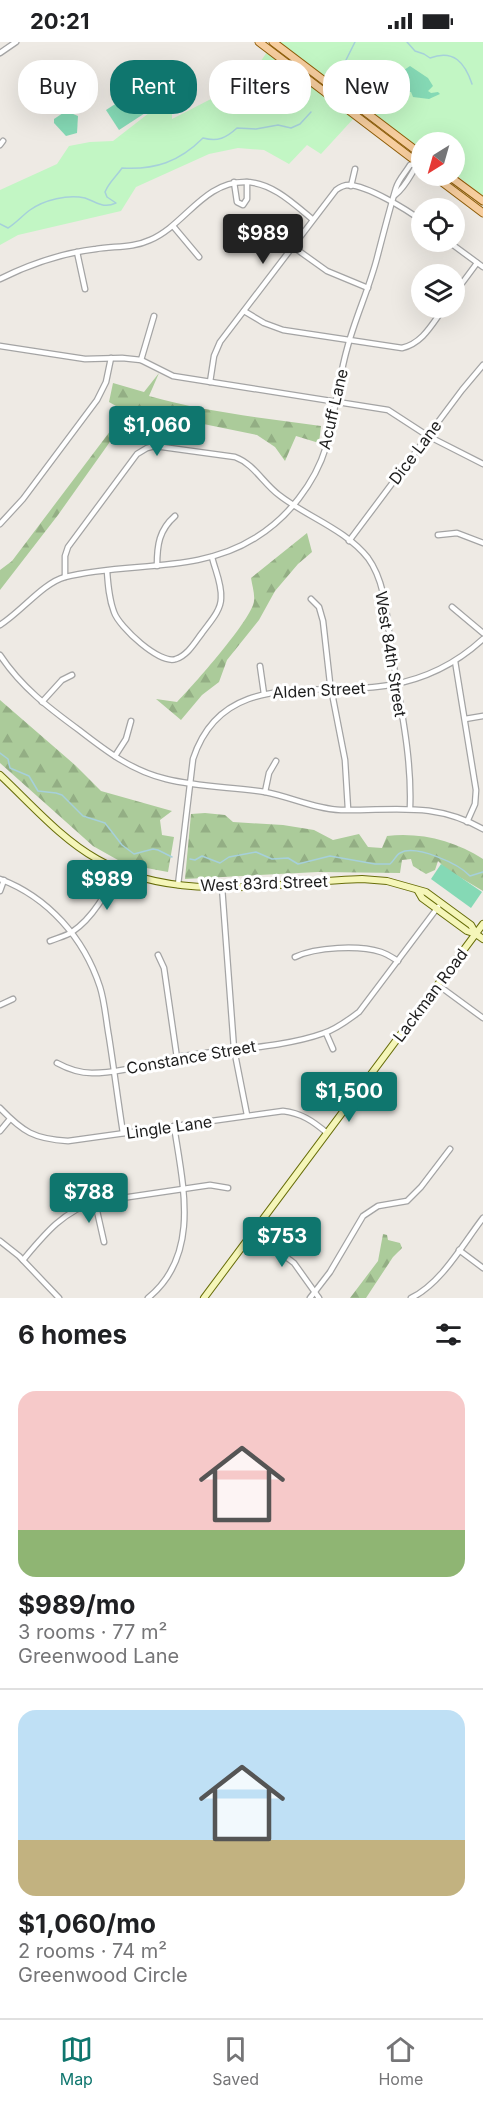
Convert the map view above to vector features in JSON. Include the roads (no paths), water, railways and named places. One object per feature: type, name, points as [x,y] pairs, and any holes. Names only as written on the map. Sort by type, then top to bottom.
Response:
[{"type":"main road","points":[[259,42],[411,153]]},
{"type":"main road","points":[[273,42],[411,153]]},
{"type":"main road","points":[[447,186],[483,213]]},
{"type":"main road","points":[[463,186],[483,201]]},
{"type":"street","points":[[0,54],[16,42]]},
{"type":"street","points":[[351,186],[355,169]]},
{"type":"street","name":"Acuff Lane","points":[[0,625],[53,582],[65,577],[190,562],[212,557],[234,550],[255,539],[271,528],[294,505],[320,465],[350,341],[368,288],[392,202],[411,176]]},
{"type":"street","points":[[0,279],[38,262],[77,252],[134,245],[163,234],[207,194],[234,182],[261,183],[276,191],[312,219]]},
{"type":"street","points":[[234,182],[237,202],[243,205],[247,199],[247,182]]},
{"type":"street","points":[[210,382],[218,346],[336,190],[348,185],[392,202],[411,214]]},
{"type":"street","points":[[173,226],[199,257]]},
{"type":"street","points":[[292,246],[327,271],[368,288]]},
{"type":"street","points":[[77,252],[85,290]]},
{"type":"street","points":[[462,252],[483,267]]},
{"type":"street","points":[[465,279],[477,263]]},
{"type":"street","points":[[243,311],[264,323],[283,330],[394,347],[410,346],[420,339],[436,318]]},
{"type":"street","points":[[141,360],[154,316]]},
{"type":"street","points":[[0,346],[85,359],[141,360],[173,376],[388,410],[428,436],[483,465]]},
{"type":"street","points":[[0,524],[23,499],[97,400],[106,382],[111,358]]},
{"type":"street","name":"Dice Lane","points":[[349,540],[483,365]]},
{"type":"street","name":"West 84th Street","points":[[65,577],[65,555],[75,535],[132,460],[147,448],[166,446],[238,458],[255,470],[278,495],[324,522],[349,540],[368,558],[378,578],[408,762],[410,808]]},
{"type":"street","points":[[158,566],[157,547],[160,534],[175,516]]},
{"type":"street","points":[[438,535],[457,533],[483,543]]},
{"type":"street","points":[[107,571],[111,602],[119,622],[153,652],[174,663],[190,650],[220,606],[220,589],[212,557]]},
{"type":"street","points":[[312,599],[319,607],[323,621],[331,689],[345,760],[348,809]]},
{"type":"street","points":[[452,607],[483,633]]},
{"type":"street","name":"Alden Street","points":[[178,885],[193,759],[206,730],[225,711],[236,704],[264,694],[397,684],[422,677],[454,661],[483,639]]},
{"type":"street","points":[[0,655],[24,686],[42,702],[115,756],[148,774],[190,783],[265,792],[328,809],[410,808],[436,811],[483,830]]},
{"type":"street","points":[[454,661],[477,782],[475,804],[467,822]]},
{"type":"street","points":[[260,666],[264,694]]},
{"type":"street","points":[[42,702],[62,680],[72,675]]},
{"type":"street","points":[[465,719],[483,716]]},
{"type":"street","points":[[115,756],[126,739],[131,721]]},
{"type":"street","points":[[265,792],[269,773],[276,761]]},
{"type":"street","name":"West 83rd Street","points":[[0,775],[80,848],[118,870],[178,885],[222,887],[363,879],[387,881],[426,892],[439,906],[471,925],[483,939]]},
{"type":"street","points":[[50,941],[71,933],[96,907],[118,870]]},
{"type":"street","points":[[0,891],[2,880],[18,886],[44,902],[71,933],[89,962],[100,987],[123,1133]]},
{"type":"street","points":[[222,887],[234,1049],[247,1115]]},
{"type":"street","name":"Constance Street","points":[[57,1063],[70,1070],[90,1073],[297,1040],[326,1033],[359,1012],[439,906]]},
{"type":"street","name":"Lackman Road","points":[[204,1298],[483,924]]},
{"type":"street","points":[[296,957],[308,951],[367,949],[384,952],[398,961]]},
{"type":"street","points":[[158,955],[164,968],[177,1058]]},
{"type":"street","points":[[438,985],[483,1018]]},
{"type":"street","points":[[0,1005],[13,999]]},
{"type":"street","points":[[326,1033],[333,1049]]},
{"type":"street","name":"Lingle Lane","points":[[0,1108],[23,1129],[43,1140],[68,1142],[283,1111],[307,1117],[327,1133]]},
{"type":"street","points":[[0,1131],[10,1119]]},
{"type":"street","points":[[148,1298],[167,1277],[183,1241],[185,1212],[174,1126]]},
{"type":"street","points":[[310,1298],[330,1272],[363,1216],[378,1206],[407,1201],[421,1187],[450,1149]]},
{"type":"street","points":[[23,1260],[54,1224],[81,1206],[210,1185],[228,1188]]},
{"type":"street","points":[[407,1201],[410,1208]]},
{"type":"street","points":[[95,1202],[104,1242]]},
{"type":"street","points":[[411,1298],[422,1293],[434,1282],[483,1218]]},
{"type":"street","points":[[253,1232],[294,1263],[319,1298]]},
{"type":"street","points":[[0,1241],[23,1260],[59,1298]]},
{"type":"street","points":[[459,1250],[483,1268]]},
{"type":"street","points":[[422,1293],[426,1298]]},
{"type":"waterway","points":[[346,60],[355,42]]},
{"type":"waterway","points":[[407,42],[415,51],[430,58],[446,55],[457,60],[466,70],[472,84]]},
{"type":"waterway","points":[[0,224],[8,228],[36,206],[64,197],[85,198],[100,204],[111,205],[116,203],[107,197],[105,192],[122,168],[145,168],[166,163],[185,153],[203,138],[213,140],[222,138],[237,128],[256,129],[278,125],[291,128],[300,124],[309,114]]},
{"type":"waterway","points":[[0,753],[8,759],[10,768],[29,776],[38,791],[62,795],[83,816],[105,823],[122,845],[134,854],[153,849],[172,857]]},
{"type":"waterway","points":[[190,859],[195,860],[202,856],[220,863],[229,857],[256,852],[272,859],[288,858],[298,864],[330,856],[375,864],[390,864],[400,853],[416,851],[447,861],[470,876],[483,872]]}]
